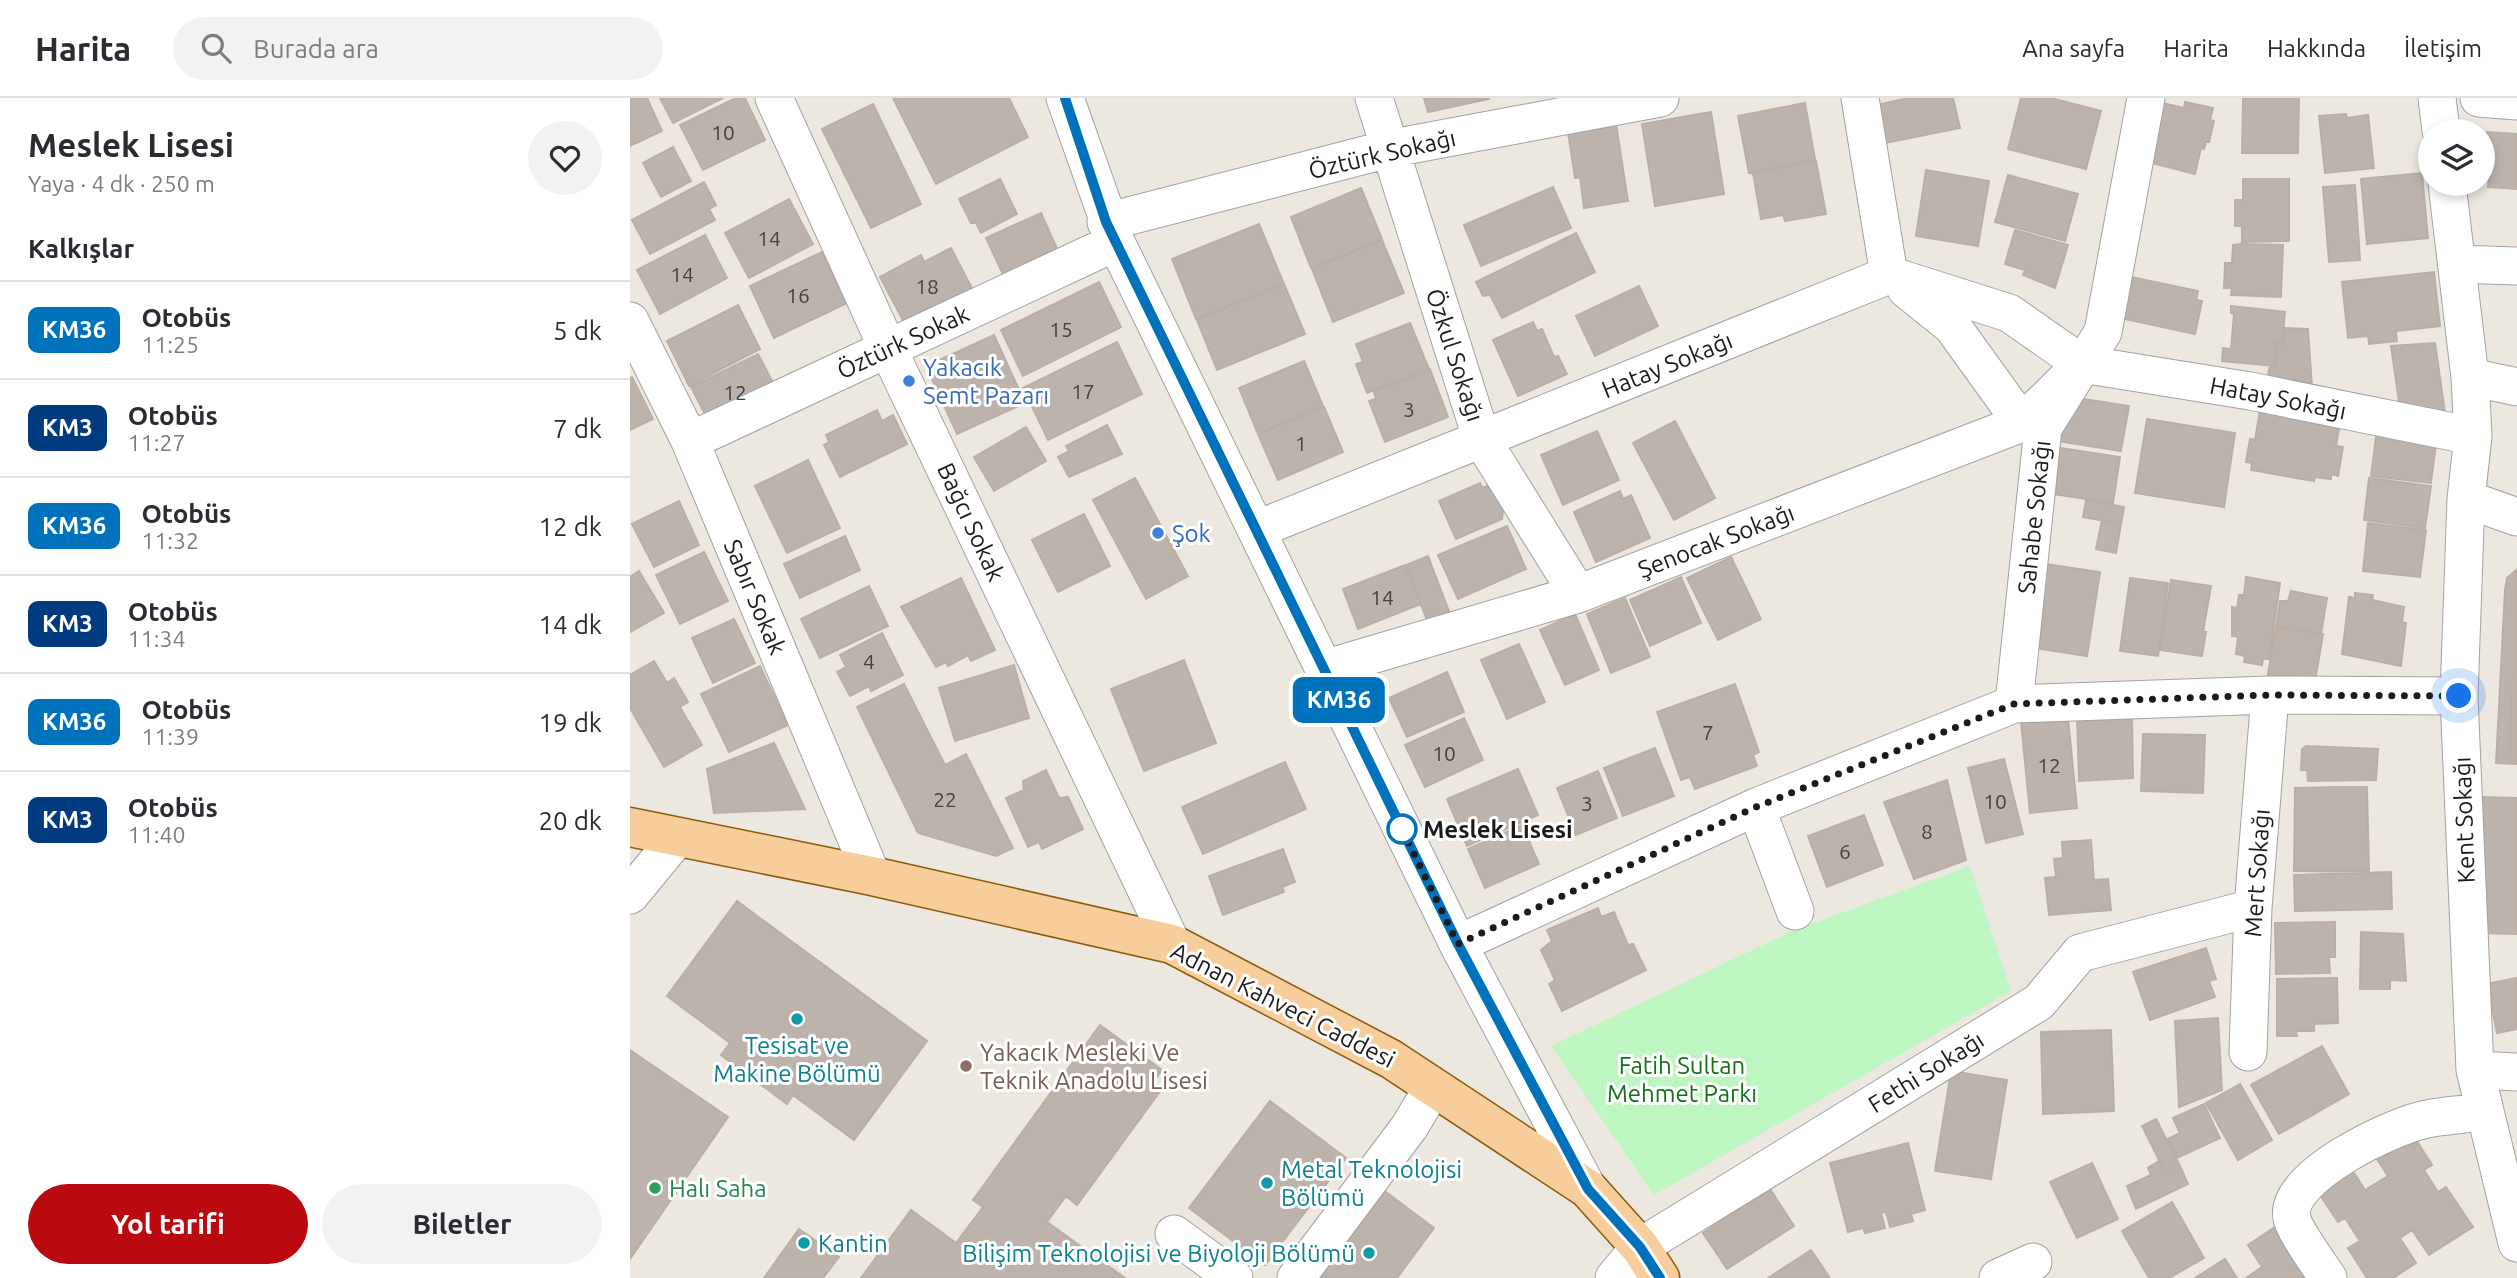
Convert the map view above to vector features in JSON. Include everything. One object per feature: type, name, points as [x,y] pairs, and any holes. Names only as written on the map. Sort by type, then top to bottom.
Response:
[{"type":"main road","name":"Adnan Kahveci Caddesi","points":[[633,823],[677,838],[872,876],[1172,944],[1391,1059],[1588,1189],[1650,1263]]},
{"type":"street","name":"Bağcı Sokak","points":[[774,98],[888,349],[1172,944]]},
{"type":"street","points":[[1065,98],[1111,232],[1458,944],[1588,1189]]},
{"type":"street","name":"Özkul Sokağı","points":[[1374,98],[1482,440],[1578,594]]},
{"type":"street","name":"Öztürk Sokağı","points":[[1111,232],[1388,149],[1660,98]]},
{"type":"street","points":[[1860,98],[1889,275],[1952,326],[2022,423]]},
{"type":"street","points":[[2146,98],[2155,98]]},
{"type":"street","name":"Sahabe Sokağı","points":[[2014,704],[2043,428],[2103,332],[2146,98]]},
{"type":"street","points":[[2437,98],[2440,119]]},
{"type":"street","points":[[2479,98],[2517,101]]},
{"type":"street","name":"Kent Sokağı","points":[[2448,196],[2470,377],[2473,436],[2466,499],[2459,696],[2475,1070],[2517,1243]]},
{"type":"street","name":"Öztürk Sokak","points":[[690,441],[888,349],[1111,232]]},
{"type":"street","points":[[2457,264],[2517,266]]},
{"type":"street","points":[[1889,275],[2009,313],[2082,364]]},
{"type":"street","name":"Hatay Sokağı","points":[[1258,529],[1889,275]]},
{"type":"street","name":"Sabır Sokak","points":[[630,321],[690,441],[872,876]]},
{"type":"street","name":"Hatay Sokağı","points":[[2082,364],[2250,391],[2473,436]]},
{"type":"street","name":"Şenocak Sokağı","points":[[1324,669],[1578,594],[2022,423],[2082,364]]},
{"type":"street","points":[[2470,377],[2517,387]]},
{"type":"street","points":[[2466,499],[2517,517]]},
{"type":"street","points":[[1458,944],[1756,807],[2014,704],[2270,695],[2459,696]]},
{"type":"street","name":"Mert Sokağı","points":[[2248,1052],[2253,908],[2270,695]]},
{"type":"street","points":[[1756,807],[1795,911]]},
{"type":"street","points":[[630,895],[677,838]]},
{"type":"street","name":"Fethi Sokağı","points":[[1614,1278],[1650,1263],[2039,1002],[2080,953],[2253,908]]},
{"type":"street","points":[[2475,1070],[2517,1072]]},
{"type":"street","points":[[1296,1278],[1410,1126],[1433,1087]]},
{"type":"street","points":[[2328,1278],[2292,1218],[2294,1198],[2316,1173],[2369,1141],[2425,1119],[2486,1111]]},
{"type":"street","points":[[1174,1234],[1234,1278]]},
{"type":"street","points":[[1998,1278],[2033,1262]]},
{"type":"green space","name":"Fatih Sultan Mehmet Parkı","points":[[1970,866],[2011,991],[1654,1195],[1551,1046],[1792,931]]},
{"type":"building","points":[[630,98],[647,98],[662,131],[630,146]]},
{"type":"building","points":[[660,98],[723,98],[673,123]]},
{"type":"building","points":[[736,98],[745,98],[765,140],[703,170],[680,125]]},
{"type":"building","points":[[893,98],[1009,98],[1028,137],[936,184]]},
{"type":"building","points":[[1424,98],[1489,98],[1489,99],[1428,112]]},
{"type":"building","points":[[1908,98],[1953,98],[1960,128],[1885,143],[1877,105]]},
{"type":"building","points":[[2021,98],[2051,98],[2101,111],[2086,169],[2008,149]]},
{"type":"building","points":[[2243,98],[2299,98],[2298,153],[2242,153]]},
{"type":"building","points":[[2185,102],[2213,108],[2210,120],[2214,121],[2209,142],[2206,142],[2204,149],[2201,148],[2195,174],[2148,162],[2162,103],[2184,108]]},
{"type":"building","points":[[1805,103],[1815,159],[1749,173],[1738,116]]},
{"type":"building","points":[[873,104],[921,204],[871,228],[822,129]]},
{"type":"building","points":[[1711,112],[1724,194],[1655,206],[1642,124]]},
{"type":"building","points":[[2346,114],[2347,118],[2368,115],[2374,168],[2325,173],[2319,116]]},
{"type":"building","points":[[1616,124],[1628,201],[1584,208],[1580,177],[1575,178],[1568,132]]},
{"type":"building","points":[[2495,133],[2517,134],[2517,189],[2495,187]]},
{"type":"building","points":[[673,147],[691,181],[661,197],[643,163]]},
{"type":"building","points":[[1816,161],[1826,214],[1785,221],[1783,215],[1761,219],[1753,173]]},
{"type":"building","points":[[1926,170],[1989,181],[1978,246],[1916,236]]},
{"type":"building","points":[[2418,173],[2418,196],[2424,196],[2428,238],[2367,244],[2361,179]]},
{"type":"building","points":[[2008,175],[2078,194],[2065,241],[1995,222]]},
{"type":"building","points":[[1000,179],[1017,214],[981,233],[976,223],[971,223],[959,199]]},
{"type":"building","points":[[2243,179],[2289,179],[2289,241],[2242,242],[2242,226],[2235,226],[2235,200],[2243,200]]},
{"type":"building","points":[[704,182],[716,205],[709,209],[715,220],[650,254],[632,220]]},
{"type":"building","points":[[2355,185],[2360,260],[2329,262],[2323,187]]},
{"type":"building","points":[[1553,187],[1571,228],[1481,266],[1464,225]]},
{"type":"building","points":[[1361,188],[1382,239],[1311,268],[1291,217]]},
{"type":"building","points":[[789,199],[813,244],[749,278],[725,233]]},
{"type":"building","points":[[1041,213],[1062,260],[1008,285],[986,238]]},
{"type":"building","points":[[1259,224],[1284,284],[1196,319],[1172,259]]},
{"type":"building","points":[[2015,230],[2068,245],[2055,288],[2023,275],[2025,270],[2005,264]]},
{"type":"building","points":[[1576,233],[1595,272],[1502,318],[1490,295],[1483,296],[1476,282]]},
{"type":"building","points":[[705,235],[727,278],[660,314],[637,270]]},
{"type":"building","points":[[1382,240],[1404,293],[1333,322],[1312,269]]},
{"type":"building","points":[[2233,245],[2283,245],[2281,297],[2231,295],[2232,288],[2224,288],[2225,263],[2232,263]]},
{"type":"building","points":[[951,248],[975,294],[908,330],[880,277],[921,255],[924,262]]},
{"type":"building","points":[[822,252],[847,303],[774,338],[750,286]]},
{"type":"building","points":[[2434,272],[2440,326],[2396,331],[2397,341],[2369,344],[2368,336],[2348,338],[2342,282]]},
{"type":"building","points":[[2117,274],[2198,291],[2196,300],[2202,301],[2195,334],[2120,318]]},
{"type":"building","points":[[1099,282],[1121,327],[1023,376],[1001,330]]},
{"type":"building","points":[[1284,284],[1305,334],[1217,370],[1197,320]]},
{"type":"building","points":[[1639,286],[1658,326],[1595,356],[1576,316]]},
{"type":"building","points":[[738,305],[760,349],[689,386],[667,341]]},
{"type":"building","points":[[2231,306],[2285,312],[2282,343],[2277,342],[2275,366],[2222,361],[2223,348],[2231,349],[2234,314],[2231,313]]},
{"type":"building","points":[[1533,322],[1537,331],[1542,329],[1554,357],[1558,356],[1567,374],[1518,396],[1493,340]]},
{"type":"building","points":[[1410,323],[1429,369],[1367,393],[1356,364],[1363,362],[1356,344]]},
{"type":"building","points":[[2285,328],[2308,329],[2312,387],[2267,379],[2270,366],[2275,367],[2277,343],[2283,344]]},
{"type":"building","points":[[994,335],[1025,403],[957,434],[926,366]]},
{"type":"building","points":[[1117,342],[1142,394],[1048,440],[1023,388]]},
{"type":"building","points":[[2435,343],[2446,420],[2400,409],[2391,346]]},
{"type":"building","points":[[758,354],[780,396],[713,430],[691,387]]},
{"type":"building","points":[[1304,361],[1323,406],[1258,434],[1239,388]]},
{"type":"building","points":[[1430,369],[1448,417],[1385,442],[1369,401],[1376,399],[1374,392]]},
{"type":"building","points":[[632,377],[653,419],[630,430],[630,378]]},
{"type":"building","points":[[2065,396],[2129,406],[2121,451],[2057,441]]},
{"type":"building","points":[[2261,404],[2341,417],[2336,446],[2343,447],[2338,476],[2331,474],[2331,479],[2315,477],[2314,481],[2251,470],[2252,463],[2246,462],[2250,439],[2255,440]]},
{"type":"building","points":[[1324,407],[1343,452],[1278,480],[1258,434]]},
{"type":"building","points":[[877,410],[882,421],[893,415],[907,444],[840,477],[824,445],[829,442],[826,435]]},
{"type":"building","points":[[2147,419],[2235,433],[2224,507],[2135,493]]},
{"type":"building","points":[[1675,421],[1715,498],[1674,520],[1633,443]]},
{"type":"building","points":[[1107,425],[1122,454],[1069,477],[1058,457],[1069,451],[1066,446]]},
{"type":"building","points":[[1026,427],[1046,461],[994,491],[974,457]]},
{"type":"building","points":[[2377,429],[2437,436],[2431,483],[2371,476]]},
{"type":"building","points":[[1597,431],[1619,480],[1563,505],[1541,455]]},
{"type":"building","points":[[2054,447],[2120,457],[2113,503],[2046,493]]},
{"type":"building","points":[[808,460],[840,528],[787,553],[755,486]]},
{"type":"building","points":[[1135,478],[1188,576],[1146,599],[1093,500]]},
{"type":"building","points":[[2369,478],[2431,486],[2425,528],[2364,520]]},
{"type":"building","points":[[1480,483],[1482,488],[1492,484],[1503,511],[1502,519],[1456,539],[1439,501]]},
{"type":"building","points":[[1620,491],[1623,499],[1631,495],[1650,538],[1596,562],[1574,512]]},
{"type":"building","points":[[2086,500],[2124,507],[2121,524],[2083,517]]},
{"type":"building","points":[[679,501],[699,545],[654,567],[632,524]]},
{"type":"building","points":[[1084,514],[1110,566],[1058,592],[1032,540]]},
{"type":"building","points":[[2102,520],[2121,524],[2116,553],[2096,549]]},
{"type":"building","points":[[2368,523],[2426,530],[2420,577],[2363,571]]},
{"type":"building","points":[[1507,526],[1526,569],[1458,599],[1438,555]]},
{"type":"building","points":[[845,536],[860,570],[800,598],[784,564]]},
{"type":"building","points":[[704,552],[728,601],[680,624],[656,575]]},
{"type":"building","points":[[1428,556],[1450,614],[1428,623],[1406,565]]},
{"type":"building","points":[[1731,557],[1761,619],[1718,640],[1687,578]]},
{"type":"building","points":[[2046,564],[2100,572],[2087,656],[2034,648]]},
{"type":"building","points":[[1405,565],[1421,604],[1358,629],[1343,589]]},
{"type":"building","points":[[2516,570],[2517,764],[2496,763],[2505,590],[2507,578]]},
{"type":"building","points":[[639,571],[664,613],[630,632],[630,577]]},
{"type":"building","points":[[1681,577],[1701,623],[1650,646],[1630,600]]},
{"type":"building","points":[[2246,577],[2280,583],[2269,659],[2263,659],[2262,665],[2244,662],[2245,656],[2236,654],[2238,637],[2232,636],[2232,607],[2237,608],[2239,595],[2244,595]]},
{"type":"building","points":[[961,578],[995,650],[971,661],[968,655],[948,666],[946,662],[936,667],[901,607]]},
{"type":"building","points":[[2130,578],[2168,583],[2158,656],[2120,651]]},
{"type":"building","points":[[2171,580],[2211,586],[2202,656],[2160,650]]},
{"type":"building","points":[[869,586],[888,626],[820,658],[801,619]]},
{"type":"building","points":[[2291,591],[2327,598],[2321,634],[2276,627],[2280,601],[2288,601]]},
{"type":"building","points":[[2355,593],[2373,595],[2372,600],[2404,607],[2402,622],[2406,623],[2401,666],[2342,654],[2349,597],[2355,598]]},
{"type":"building","points":[[1625,598],[1650,657],[1611,673],[1587,614]]},
{"type":"building","points":[[1575,614],[1599,670],[1565,685],[1540,630]]},
{"type":"building","points":[[734,619],[755,663],[713,683],[692,638]]},
{"type":"building","points":[[2276,627],[2323,634],[2314,687],[2267,680]]},
{"type":"building","points":[[882,633],[903,675],[871,691],[869,686],[850,696],[837,672],[846,667],[840,655]]},
{"type":"building","points":[[1519,644],[1545,702],[1507,719],[1481,660]]},
{"type":"building","points":[[1184,660],[1216,743],[1144,771],[1111,689]]},
{"type":"building","points":[[654,661],[667,683],[674,678],[688,702],[680,707],[702,745],[664,767],[630,708],[630,675]]},
{"type":"building","points":[[1014,665],[1029,718],[955,741],[939,688]]},
{"type":"building","points":[[760,666],[788,725],[729,752],[701,694]]},
{"type":"building","points":[[2513,670],[2517,670],[2517,764],[2509,763]]},
{"type":"building","points":[[1447,672],[1464,712],[1407,737],[1389,698]]},
{"type":"building","points":[[904,684],[945,765],[966,754],[1013,848],[996,856],[918,833],[857,707]]},
{"type":"building","points":[[1735,684],[1759,752],[1753,755],[1757,766],[1695,789],[1690,777],[1681,780],[1657,712]]},
{"type":"building","points":[[2077,716],[2132,719],[2133,778],[2079,781]]},
{"type":"building","points":[[1464,718],[1483,760],[1425,787],[1405,745]]},
{"type":"building","points":[[2068,718],[2077,808],[2030,813],[2021,722]]},
{"type":"building","points":[[2143,734],[2205,735],[2203,793],[2141,791]]},
{"type":"building","points":[[774,743],[805,809],[714,813],[707,769]]},
{"type":"building","points":[[2306,746],[2378,749],[2376,780],[2308,781],[2307,770],[2301,770],[2302,749]]},
{"type":"building","points":[[1655,748],[1674,796],[1623,816],[1604,768]]},
{"type":"building","points":[[2004,759],[2023,834],[1986,843],[1968,768]]},
{"type":"building","points":[[1285,762],[1306,809],[1203,854],[1182,807]]},
{"type":"building","points":[[1518,769],[1538,815],[1467,846],[1447,799]]},
{"type":"building","points":[[1046,770],[1059,798],[1068,797],[1083,829],[1042,849],[1039,842],[1028,847],[1006,798],[1024,790],[1023,781]]},
{"type":"building","points":[[1598,771],[1617,818],[1576,835],[1557,788]]},
{"type":"building","points":[[1947,780],[1966,860],[1914,879],[1884,802]]},
{"type":"building","points":[[2367,787],[2369,872],[2294,871],[2295,788]]},
{"type":"building","points":[[2482,797],[2517,798],[2517,934],[2480,933]]},
{"type":"building","points":[[1864,815],[1883,865],[1827,887],[1808,836]]},
{"type":"building","points":[[1522,825],[1539,864],[1485,888],[1468,849]]},
{"type":"building","points":[[2091,840],[2094,880],[2108,879],[2111,910],[2049,915],[2045,878],[2056,877],[2054,859],[2063,858],[2062,842]]},
{"type":"building","points":[[1283,849],[1295,882],[1282,887],[1284,892],[1223,915],[1209,876]]},
{"type":"building","points":[[2391,872],[2392,909],[2295,911],[2294,875]]},
{"type":"building","name":"Tesisat ve Makine Bölümü","points":[[737,901],[927,1041],[854,1140],[793,1095],[787,1104],[721,1055],[730,1043],[667,996]]},
{"type":"building","points":[[1598,908],[1601,917],[1614,912],[1628,945],[1633,944],[1646,970],[1562,1011],[1549,984],[1555,980],[1541,950],[1552,941],[1547,930]]},
{"type":"building","points":[[2335,922],[2335,957],[2329,957],[2330,973],[2276,974],[2275,923]]},
{"type":"building","points":[[2361,932],[2403,934],[2406,981],[2390,980],[2390,989],[2360,989]]},
{"type":"building","points":[[2206,948],[2216,979],[2209,981],[2215,997],[2150,1020],[2133,972]]},
{"type":"building","points":[[2337,978],[2338,1023],[2314,1024],[2314,1031],[2296,1031],[2297,1036],[2277,1036],[2277,979]]},
{"type":"building","points":[[2516,978],[2517,1029],[2497,1033],[2487,984]]},
{"type":"building","points":[[2218,1018],[2222,1090],[2179,1107],[2175,1021]]},
{"type":"building","points":[[1100,1025],[1162,1070],[1152,1084],[1161,1090],[1077,1205],[1066,1196],[1047,1222],[1125,1278],[861,1278],[911,1210],[956,1243],[983,1207],[973,1200]]},
{"type":"building","points":[[2111,1030],[2114,1111],[2043,1114],[2041,1032]]},
{"type":"building","points":[[2322,1046],[2349,1094],[2279,1134],[2251,1085]]},
{"type":"building","name":"Halı Saha","points":[[630,1050],[728,1117],[630,1259]]},
{"type":"building","points":[[1951,1071],[2007,1080],[1991,1179],[1935,1171]]},
{"type":"building","points":[[2240,1084],[2272,1140],[2238,1160],[2206,1103]]},
{"type":"building","name":"Metal Teknolojisi Bölümü","points":[[1270,1101],[1346,1158],[1265,1265],[1189,1208]]},
{"type":"building","points":[[2204,1104],[2220,1138],[2177,1158],[2168,1139],[2180,1133],[2173,1118]]},
{"type":"building","points":[[2156,1119],[2179,1164],[2165,1172],[2142,1126]]},
{"type":"building","points":[[2410,1130],[2432,1165],[2424,1170],[2438,1192],[2446,1187],[2473,1227],[2429,1255],[2412,1230],[2400,1238],[2416,1263],[2393,1278],[2367,1278],[2348,1248],[2360,1241],[2345,1218],[2338,1222],[2316,1189],[2350,1167],[2365,1190],[2388,1176],[2373,1153]]},
{"type":"building","points":[[1908,1143],[1925,1210],[1911,1214],[1913,1221],[1890,1227],[1886,1212],[1881,1213],[1885,1228],[1865,1233],[1863,1228],[1848,1232],[1830,1163]]},
{"type":"building","points":[[2159,1161],[2165,1172],[2179,1164],[2188,1184],[2136,1209],[2127,1186],[2151,1175],[2148,1168]]},
{"type":"building","points":[[2092,1163],[2118,1219],[2077,1238],[2050,1182]]},
{"type":"building","name":"Bilişim Teknolojisi ve Biyoloji Bölümü","points":[[1374,1183],[1434,1228],[1397,1278],[1303,1278]]},
{"type":"building","points":[[1770,1189],[1794,1226],[1727,1269],[1703,1233]]},
{"type":"building","points":[[2172,1202],[2204,1258],[2169,1278],[2149,1278],[2122,1231]]},
{"type":"building","points":[[2284,1221],[2309,1278],[2246,1278],[2262,1267],[2248,1245]]},
{"type":"building","name":"Kantin","points":[[799,1229],[839,1257],[823,1278],[764,1278]]},
{"type":"building","points":[[1811,1250],[1830,1278],[1768,1278]]},
{"type":"building","points":[[2225,1259],[2237,1278],[2195,1278]]},
{"type":"bus line","name":"KM36","points":[[1065,98],[1106,222],[1458,944],[1588,1189],[1640,1247],[1660,1278]]},
{"type":"place","name":"Yakacık Semt Pazarı","points":[[909,381]]},
{"type":"place","name":"Şok","points":[[1158,533]]},
{"type":"place","name":"Meslek Lisesi","points":[[1402,829]]},
{"type":"place","name":"Tesisat ve Makine Bölümü","points":[[797,1019]]},
{"type":"place","name":"Yakacık Mesleki Ve Teknik Anadolu Lisesi","points":[[966,1066]]},
{"type":"place","name":"Metal Teknolojisi Bölümü","points":[[1267,1183]]},
{"type":"place","name":"Halı Saha","points":[[655,1188]]},
{"type":"place","name":"Kantin","points":[[804,1243]]},
{"type":"place","name":"Bilişim Teknolojisi ve Biyoloji Bölümü","points":[[1369,1253]]},
{"type":"route","points":[[1402,829],[1397,819],[1458,944],[1756,807],[2014,704],[2270,695],[2459,696]]}]
